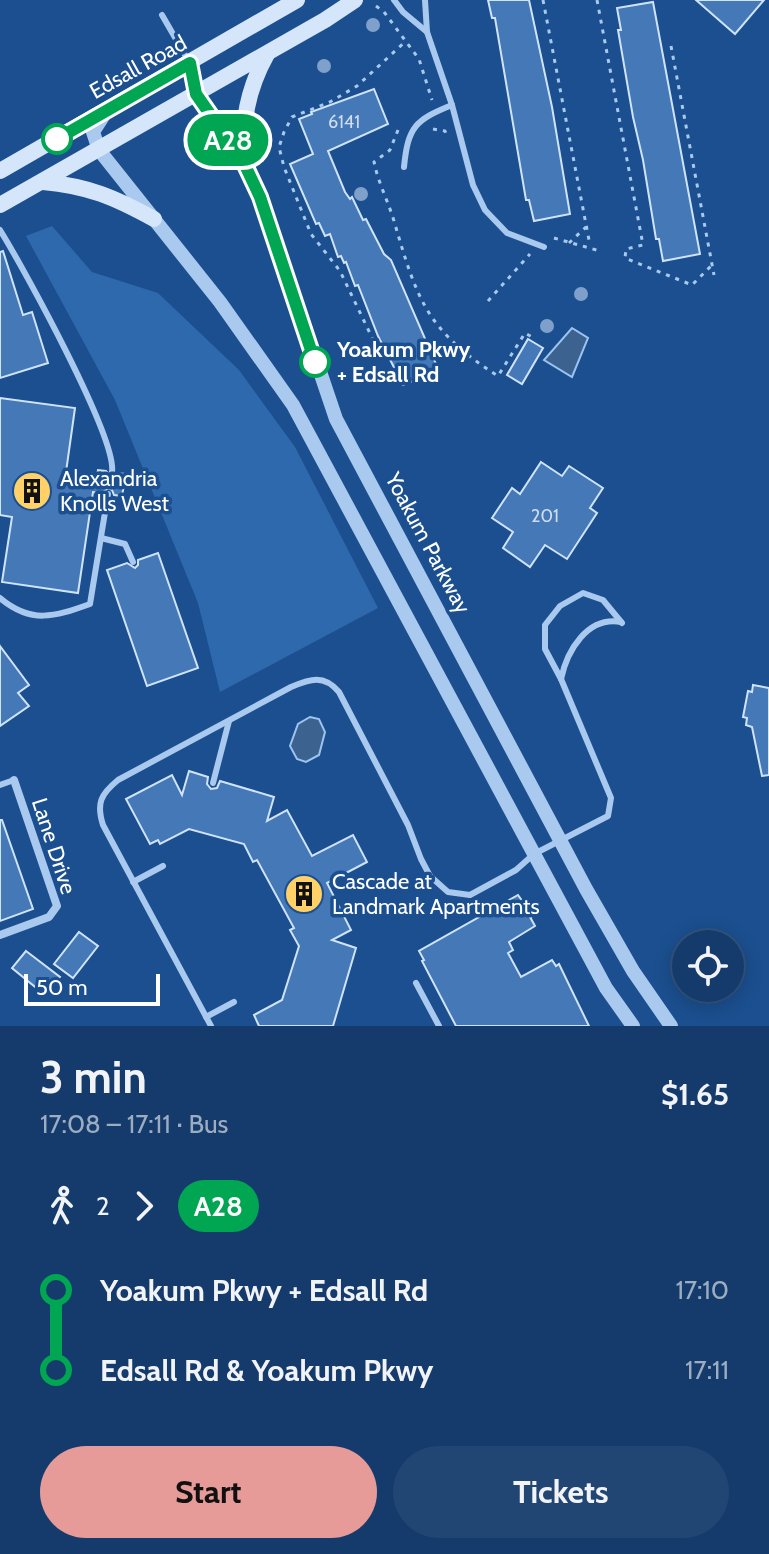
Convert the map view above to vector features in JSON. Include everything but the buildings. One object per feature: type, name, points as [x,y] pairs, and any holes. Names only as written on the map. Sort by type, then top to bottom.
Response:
[{"type":"main road","name":"Edsall Road","points":[[0,171],[297,0]]},
{"type":"main road","points":[[0,205],[355,0]]},
{"type":"main road","points":[[244,163],[246,103],[268,53]]},
{"type":"main road","points":[[43,182],[78,185],[115,197],[154,219]]},
{"type":"street","name":"Yoakum Parkway","points":[[190,63],[196,94],[244,163],[263,203],[336,419],[633,971],[671,1026]]},
{"type":"street","points":[[107,110],[93,132],[99,150],[220,302],[293,405],[606,988],[633,1026]]},
{"type":"street","name":"Lane Drive","points":[[0,935],[49,917],[57,906],[14,780]]},
{"type":"lane","points":[[394,0],[427,32]]},
{"type":"lane","points":[[425,0],[427,32],[452,105],[473,185],[485,210],[507,233],[544,247]]},
{"type":"lane","points":[[162,15],[190,63]]},
{"type":"lane","points":[[404,167],[407,137],[423,116],[452,105]]},
{"type":"lane","points":[[0,230],[19,261],[97,417],[112,461],[112,472]]},
{"type":"lane","points":[[0,598],[18,612],[50,617],[90,604],[108,494]]},
{"type":"lane","points":[[101,538],[125,544],[133,562]]},
{"type":"lane","points":[[211,1026],[99,812],[99,800],[105,791],[118,780],[306,680],[326,680],[339,692],[408,825],[430,876],[448,892],[470,895],[516,870],[534,854],[608,816],[611,798],[561,679],[545,649],[545,625],[560,606],[583,593],[603,600],[622,623],[610,620],[581,637],[566,656],[561,679]]},
{"type":"lane","points":[[213,783],[229,721]]},
{"type":"lane","points":[[0,785],[14,780]]},
{"type":"lane","points":[[133,882],[163,866]]},
{"type":"lane","points":[[416,983],[439,1026]]},
{"type":"lane","points":[[206,1017],[234,1002]]},
{"type":"path","points":[[543,0],[589,240]]},
{"type":"path","points":[[597,0],[643,245],[626,249],[625,258],[692,285],[712,265]]},
{"type":"path","points":[[376,6],[419,59],[433,95],[432,103]]},
{"type":"path","points":[[378,350],[340,271],[311,234],[279,147],[292,117],[330,102],[357,86],[406,41]]},
{"type":"path","points":[[671,46],[714,275]]},
{"type":"path","points":[[400,126],[390,150],[374,162],[412,282],[438,329],[498,376],[525,333],[532,337]]},
{"type":"path","points":[[569,243],[586,227]]},
{"type":"path","points":[[545,236],[600,251]]},
{"type":"path","points":[[488,301],[530,254]]},
{"type":"shaded area","points":[[52,226],[92,272],[158,293],[239,370],[295,447],[378,608],[220,692],[198,603],[115,400],[26,236]]},
{"type":"shaded area","points":[[572,328],[588,338],[572,377],[544,360]]},
{"type":"shaded area","points":[[310,717],[319,719],[325,732],[319,755],[306,762],[297,759],[290,746],[298,724]]},
{"type":"bus line","name":"A28","points":[[57,139],[190,63],[196,94],[254,181],[315,362]]},
{"type":"place","name":"Yoakum Pkwy + Edsall Rd","points":[[315,362]]},
{"type":"place","name":"Alexandria Knolls West","points":[[32,491]]},
{"type":"place","name":"Cascade at Landmark Apartments","points":[[304,894]]}]
